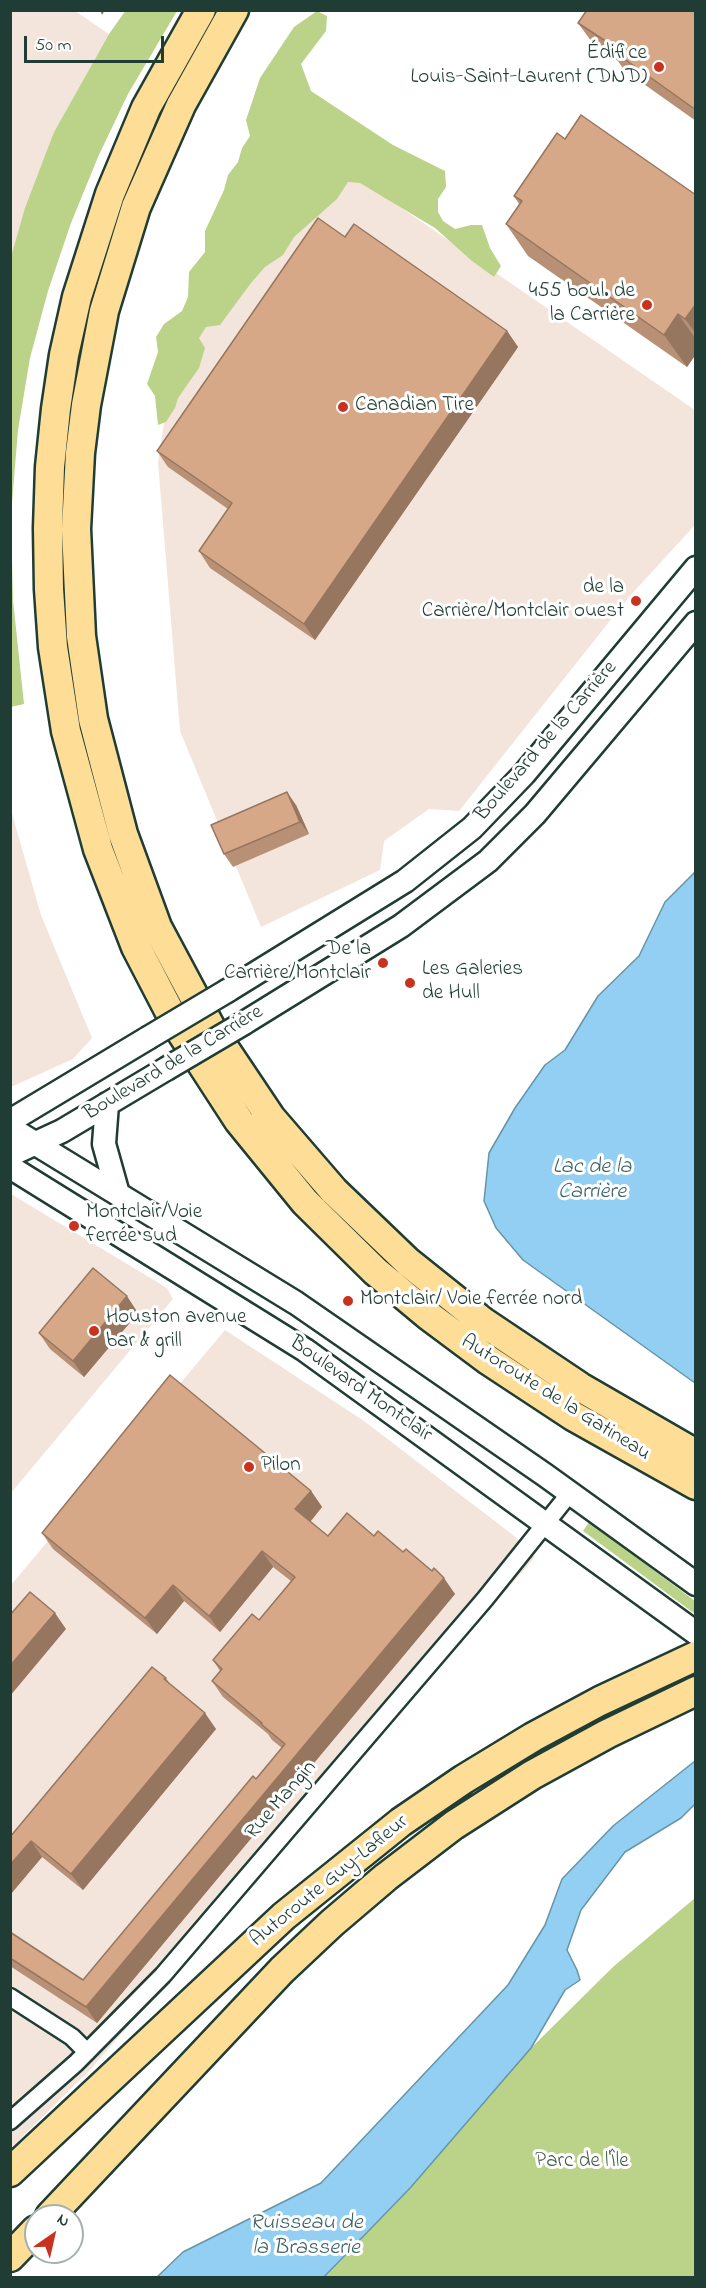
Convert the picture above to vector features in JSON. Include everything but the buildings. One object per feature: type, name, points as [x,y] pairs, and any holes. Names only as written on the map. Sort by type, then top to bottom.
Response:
[{"type":"highway","name":"Autoroute de la Gatineau","points":[[201,10],[146,108],[116,177],[94,238],[77,297],[64,355],[56,409],[50,467],[48,528],[53,647],[66,731],[98,849],[136,947],[176,1024],[239,1121],[305,1202],[375,1271],[450,1332],[530,1389],[696,1485]]},
{"type":"highway","name":"Autoroute de la Gatineau","points":[[234,10],[181,105],[136,207],[104,311],[86,405],[80,453],[77,512],[79,620],[91,711],[123,834],[158,927],[180,973],[212,1030],[271,1118],[334,1191],[408,1262],[483,1322],[580,1388],[696,1454]]},
{"type":"highway","points":[[659,1465],[696,1493]]},
{"type":"highway","name":"Autoroute Guy-Lafleur","points":[[10,2172],[235,1960],[332,1875],[422,1807],[533,1737],[600,1701],[696,1656]]},
{"type":"highway","name":"Autoroute Guy-Lafleur","points":[[61,2204],[259,1994],[324,1930],[386,1877],[454,1825],[548,1766],[696,1691]]},
{"type":"highway","points":[[10,2257],[24,2242]]},
{"type":"main road","name":"Boulevard de la Carrière","points":[[10,1121],[398,886],[472,828],[524,774],[696,568]]},
{"type":"main road","name":"Boulevard de la Carrière","points":[[10,1155],[62,1131],[244,1023],[401,926],[451,891],[488,861],[548,799],[696,623]]},
{"type":"main road","points":[[107,1104],[104,1144],[118,1194]]},
{"type":"main road","name":"Boulevard Montclair","points":[[10,1128],[296,1303],[570,1493],[696,1584]]},
{"type":"main road","name":"Boulevard Montclair","points":[[10,1167],[305,1350],[546,1522],[696,1633]]},
{"type":"street","name":"Rue Mangin","points":[[10,2121],[87,2052],[135,2005],[173,1963],[464,1624],[570,1493]]},
{"type":"street","points":[[10,1997],[72,2037],[87,2052]]},
{"type":"shaded area","points":[[11,11],[75,11],[109,34],[54,132],[11,257]]},
{"type":"shaded area","points":[[259,110],[695,410],[695,525],[628,598],[459,811],[429,809],[384,841],[380,870],[261,927],[180,731],[158,462],[175,353]]},
{"type":"shaded area","points":[[11,810],[41,915],[92,1038],[73,1059],[11,1087]]},
{"type":"shaded area","points":[[11,1194],[167,1288],[173,1299],[11,1493]]},
{"type":"shaded area","points":[[225,1330],[364,1421],[513,1535],[535,1557],[90,2070],[11,2148],[11,1585]]},
{"type":"green space","points":[[126,10],[177,11],[128,94],[98,157],[71,223],[48,291],[30,358],[18,430],[11,515],[11,257],[25,208],[54,132],[109,34]]},
{"type":"green space","points":[[317,11],[327,16],[326,31],[301,64],[311,91],[393,145],[445,171],[446,187],[438,199],[438,212],[443,221],[455,229],[482,225],[490,248],[501,266],[494,277],[435,228],[360,183],[348,182],[337,199],[294,237],[283,255],[265,267],[220,325],[206,327],[199,338],[205,348],[199,368],[178,398],[166,422],[158,425],[155,396],[147,384],[158,352],[156,337],[164,324],[182,311],[188,297],[189,272],[205,252],[205,231],[224,190],[228,175],[238,162],[242,148],[250,136],[246,120],[260,78],[294,27]]},
{"type":"green space","points":[[11,515],[13,600],[24,704],[11,707]]},
{"type":"green space","points":[[589,1522],[695,1601],[695,1614],[583,1531]]},
{"type":"green space","name":"Parc de l'Île","points":[[695,1898],[695,2277],[324,2278],[411,2187],[531,2048],[614,1966]]},
{"type":"water","name":"Lac de la Carrière","points":[[695,872],[695,1383],[523,1260],[496,1228],[484,1201],[489,1153],[515,1108],[545,1065],[565,1050],[598,996],[639,956],[665,902]]},
{"type":"water","name":"Ruisseau de la Brasserie","points":[[695,1761],[695,1804],[681,1818],[625,1852],[581,1910],[567,1950],[580,1980],[565,1990],[531,2048],[411,2187],[324,2277],[157,2277],[183,2252],[321,2183],[508,1985],[545,1925],[562,1879],[613,1826]]},
{"type":"place","name":"Édifice Louis-Saint-Laurent (DND)","points":[[659,67]]},
{"type":"place","name":"455 boul. de la Carrière","points":[[647,305]]},
{"type":"place","name":"Canadian Tire","points":[[343,407]]},
{"type":"place","name":"de la Carrière/Montclair ouest","points":[[636,601]]},
{"type":"place","name":"De la Carrière/Montclair","points":[[383,963]]},
{"type":"place","name":"Les Galeries de Hull","points":[[410,983]]},
{"type":"place","name":"Montclair/Voie ferrée sud","points":[[74,1226]]},
{"type":"place","name":"Montclair/ Voie ferrée nord","points":[[348,1301]]},
{"type":"place","name":"Houston avenue bar & grill","points":[[94,1331]]},
{"type":"place","name":"Pilon","points":[[249,1467]]}]
